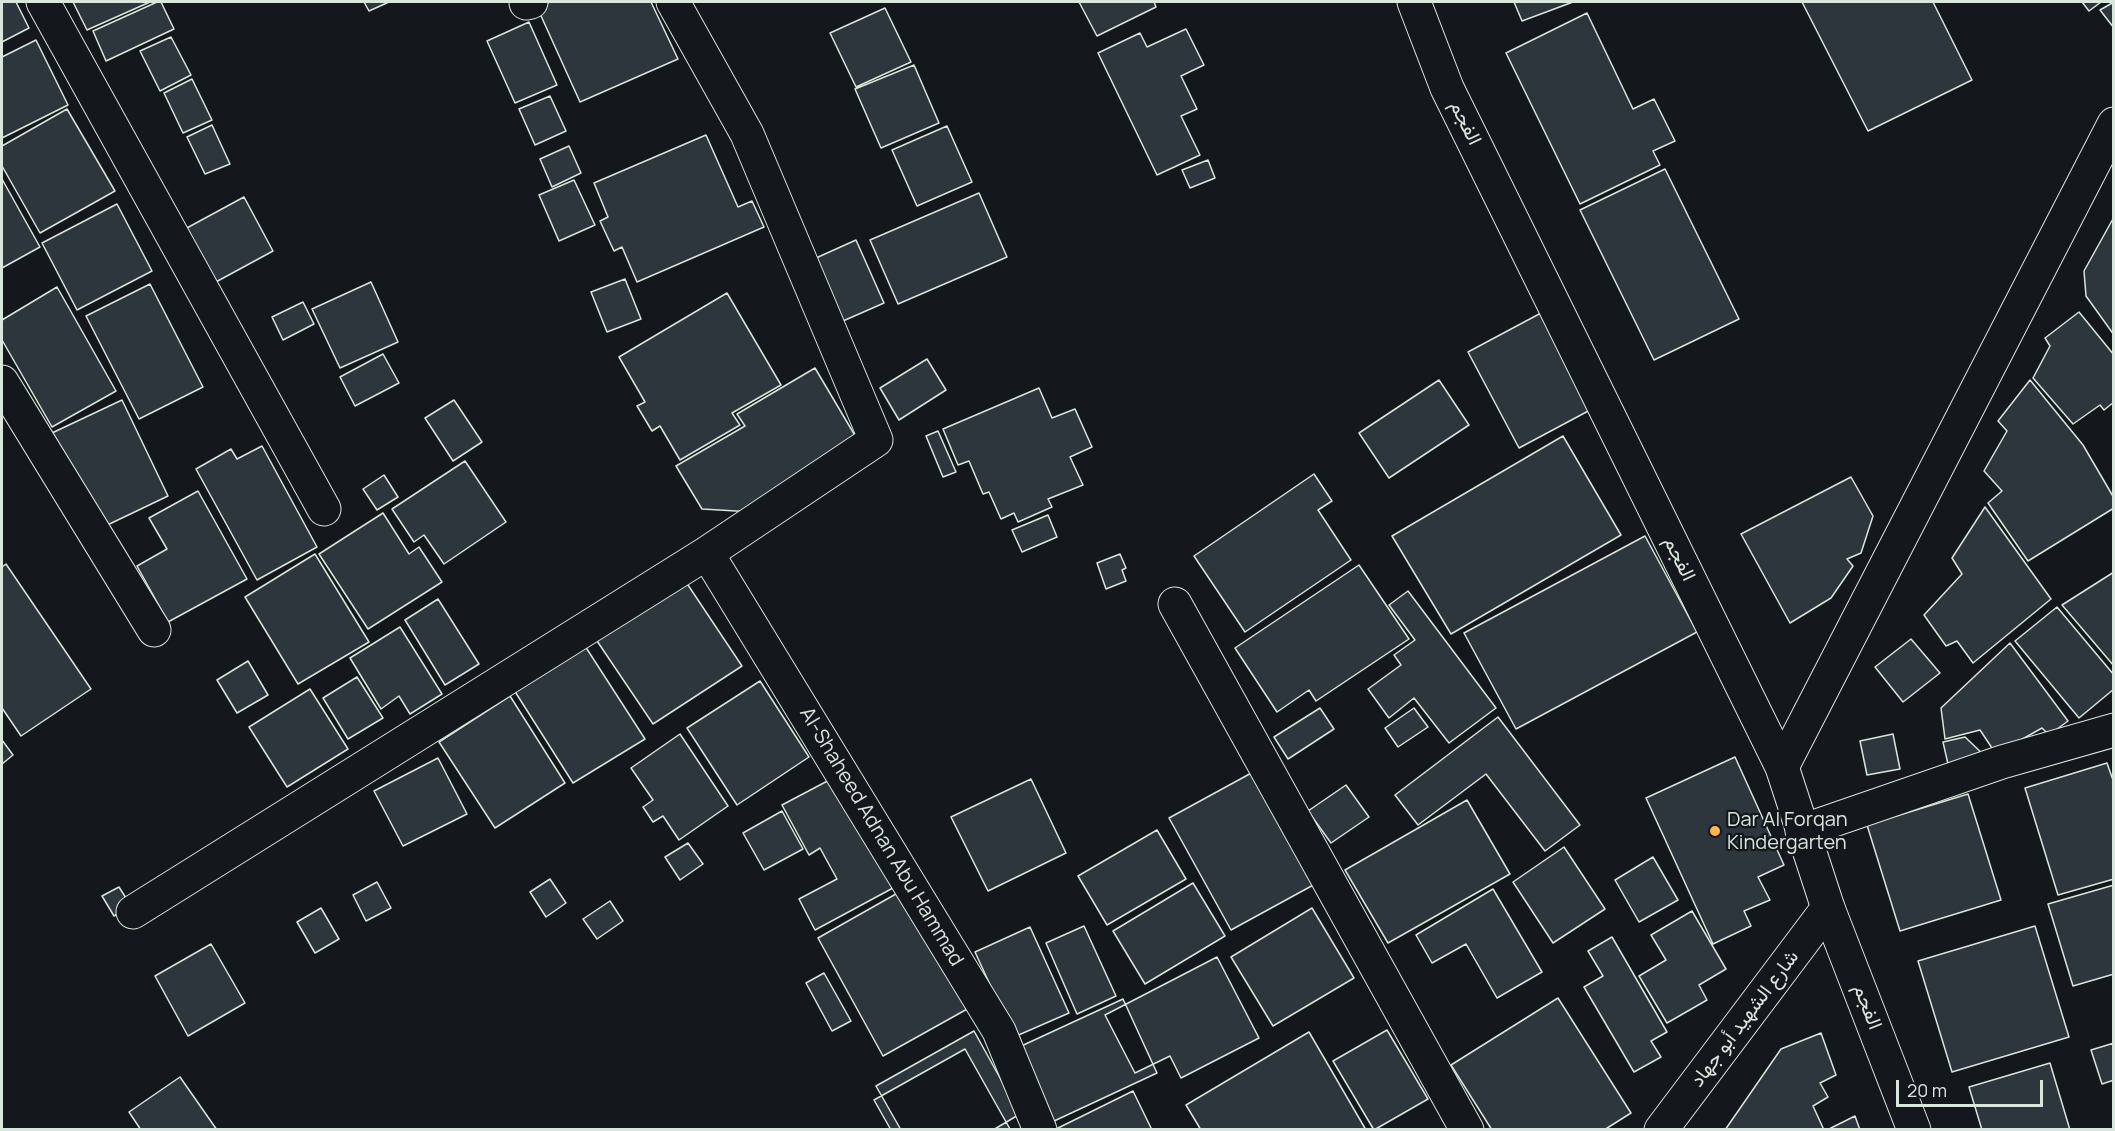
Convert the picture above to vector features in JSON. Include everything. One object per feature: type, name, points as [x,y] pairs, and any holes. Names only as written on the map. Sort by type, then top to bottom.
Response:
[{"type":"street","points":[[43,2],[324,509]]},
{"type":"street","points":[[133,912],[707,553],[876,440],[747,134],[673,2]]},
{"type":"street","name":"الفجم","points":[[1414,2],[1447,88],[1782,767],[1828,908],[1914,1130]]},
{"type":"street","points":[[1782,767],[2114,124]]},
{"type":"street","points":[[2,382],[154,630]]},
{"type":"street","name":"Al-Shaheed Adnan Abu Hammad","points":[[707,553],[999,1031],[1040,1130]]},
{"type":"street","points":[[1175,604],[1467,1130]]},
{"type":"street","points":[[1802,831],[2002,762],[2114,730]]},
{"type":"street","name":"شارع الشهيد أبو جهاد","points":[[1661,1130],[1828,908]]},
{"type":"building","points":[[2,2],[16,2],[29,28],[2,42]]},
{"type":"building","points":[[73,2],[150,2],[87,30]]},
{"type":"building","points":[[161,2],[174,29],[106,61],[93,31]]},
{"type":"building","points":[[364,2],[389,2],[369,11]]},
{"type":"building","points":[[550,2],[651,2],[678,59],[580,102],[537,7]]},
{"type":"building","points":[[1079,2],[1154,2],[1156,7],[1097,36]]},
{"type":"building","points":[[1514,2],[1573,2],[1522,21]]},
{"type":"building","points":[[1802,2],[1933,2],[1972,80],[1868,131]]},
{"type":"building","points":[[2082,2],[2101,2],[2089,11]]},
{"type":"building","points":[[2114,2],[2114,28],[2100,10]]},
{"type":"building","points":[[885,8],[911,62],[856,87],[830,33]]},
{"type":"building","points":[[1587,13],[1633,109],[1654,99],[1675,141],[1653,151],[1660,165],[1580,204],[1506,53]]},
{"type":"building","points":[[529,22],[557,85],[515,103],[487,41]]},
{"type":"building","points":[[1186,29],[1204,65],[1181,76],[1197,109],[1181,116],[1200,155],[1157,175],[1098,53],[1140,33],[1147,47]]},
{"type":"building","points":[[171,37],[191,75],[160,91],[140,51]]},
{"type":"building","points":[[36,40],[68,105],[2,138],[2,57]]},
{"type":"building","points":[[914,65],[939,123],[881,148],[855,89]]},
{"type":"building","points":[[192,79],[212,120],[183,133],[164,93]]},
{"type":"building","points":[[550,96],[566,131],[535,145],[519,109]]},
{"type":"building","points":[[67,109],[115,191],[40,233],[2,166],[2,146]]},
{"type":"building","points":[[212,125],[230,164],[205,174],[187,137]]},
{"type":"building","points":[[947,126],[972,182],[917,206],[892,150]]},
{"type":"building","points":[[706,135],[738,207],[752,201],[764,227],[637,282],[622,247],[614,251],[600,221],[608,217],[594,183]]},
{"type":"building","points":[[569,146],[581,173],[552,187],[540,159]]},
{"type":"building","points":[[1208,160],[1215,178],[1190,188],[1182,170]]},
{"type":"building","points":[[1665,169],[1739,319],[1654,360],[1580,210]]},
{"type":"building","points":[[2,179],[40,247],[2,268]]},
{"type":"building","points":[[574,180],[595,225],[559,241],[539,195]]},
{"type":"building","points":[[979,193],[1007,257],[898,304],[870,240]]},
{"type":"building","points":[[244,197],[273,251],[214,283],[185,229]]},
{"type":"building","points":[[117,204],[152,271],[77,310],[42,243]]},
{"type":"building","points":[[2114,217],[2114,335],[2086,296],[2084,271]]},
{"type":"building","points":[[856,240],[884,303],[843,321],[816,258]]},
{"type":"building","points":[[625,279],[641,319],[607,332],[591,292]]},
{"type":"building","points":[[371,282],[398,342],[340,368],[312,309]]},
{"type":"building","points":[[150,284],[203,387],[139,419],[86,316]]},
{"type":"building","points":[[57,287],[116,391],[52,427],[2,340],[2,320]]},
{"type":"building","points":[[727,293],[781,385],[732,413],[740,425],[680,460],[660,426],[652,431],[637,406],[645,402],[619,357]]},
{"type":"building","points":[[303,302],[314,324],[283,340],[272,317]]},
{"type":"building","points":[[2079,312],[2114,355],[2114,402],[2104,410],[2100,405],[2073,424],[2033,378],[2050,346],[2045,338]]},
{"type":"building","points":[[1541,313],[1592,409],[1519,448],[1468,352]]},
{"type":"building","points":[[383,354],[399,383],[355,406],[340,377]]},
{"type":"building","points":[[927,359],[946,390],[899,420],[880,388]]},
{"type":"building","points":[[815,368],[860,444],[753,512],[702,509],[676,466],[745,426],[737,414]]},
{"type":"building","points":[[1439,380],[1469,425],[1389,478],[1359,433]]},
{"type":"building","points":[[2030,380],[2083,445],[2114,498],[2114,508],[2028,561],[1988,503],[2002,491],[1984,471],[2007,431],[1998,421]]},
{"type":"building","points":[[1039,388],[1052,418],[1075,409],[1092,447],[1070,457],[1083,485],[1048,499],[1052,507],[1018,522],[1014,513],[1001,519],[989,492],[983,494],[969,461],[958,465],[943,429]]},
{"type":"building","points":[[122,400],[168,496],[99,529],[52,433]]},
{"type":"building","points":[[454,400],[482,442],[453,461],[425,418]]},
{"type":"building","points":[[938,431],[956,472],[943,477],[926,436]]},
{"type":"building","points":[[1563,436],[1621,535],[1451,634],[1392,536]]},
{"type":"building","points":[[262,446],[317,547],[257,580],[196,469],[231,449],[237,459]]},
{"type":"building","points":[[465,461],[506,522],[444,564],[424,535],[414,542],[392,509]]},
{"type":"building","points":[[1314,474],[1332,501],[1318,510],[1351,560],[1245,632],[1194,556]]},
{"type":"building","points":[[384,475],[398,497],[377,510],[363,489]]},
{"type":"building","points":[[1851,477],[1873,516],[1861,553],[1847,559],[1853,566],[1831,598],[1790,623],[1741,534]]},
{"type":"building","points":[[198,491],[247,579],[168,622],[137,566],[167,549],[149,518]]},
{"type":"building","points":[[1985,507],[2051,599],[1973,663],[1957,641],[1946,646],[1924,615],[1962,574],[1952,558]]},
{"type":"building","points":[[383,513],[409,554],[419,547],[442,582],[368,629],[319,554]]},
{"type":"building","points":[[1048,515],[1057,537],[1022,552],[1012,530]]},
{"type":"building","points":[[1645,536],[1697,632],[1516,729],[1464,633]]},
{"type":"building","points":[[315,554],[369,642],[298,684],[245,597]]},
{"type":"building","points":[[1120,554],[1126,568],[1122,570],[1126,581],[1106,589],[1097,563]]},
{"type":"building","points":[[6,564],[91,689],[21,736],[2,708],[2,567]]},
{"type":"building","points":[[1359,565],[1409,639],[1316,701],[1309,690],[1277,712],[1235,648]]},
{"type":"building","points":[[2114,572],[2114,666],[2062,605]]},
{"type":"building","points":[[680,573],[742,666],[653,724],[591,632]]},
{"type":"building","points":[[1408,591],[1496,708],[1449,743],[1414,698],[1389,718],[1368,689],[1401,665],[1394,655],[1415,640],[1389,605]]},
{"type":"building","points":[[438,599],[479,664],[445,685],[405,620]]},
{"type":"building","points":[[2057,607],[2114,675],[2114,689],[2079,718],[2015,641]]},
{"type":"building","points":[[400,627],[442,694],[410,714],[399,696],[381,709],[350,658]]},
{"type":"building","points":[[1911,639],[1940,673],[1903,702],[1875,667]]},
{"type":"building","points":[[2010,643],[2068,721],[2049,735],[2042,728],[1996,754],[1980,730],[1945,739],[1941,708]]},
{"type":"building","points":[[585,646],[645,739],[573,783],[514,690]]},
{"type":"building","points":[[248,661],[268,695],[237,713],[217,680]]},
{"type":"building","points":[[357,677],[383,718],[348,739],[323,698]]},
{"type":"building","points":[[760,681],[809,757],[737,805],[687,728]]},
{"type":"building","points":[[310,689],[348,749],[287,787],[249,727]]},
{"type":"building","points":[[510,696],[565,783],[495,828],[439,742]]},
{"type":"building","points":[[1320,708],[1334,729],[1288,759],[1274,737]]},
{"type":"building","points":[[1414,708],[1428,727],[1398,747],[1385,728]]},
{"type":"building","points":[[1498,717],[1580,825],[1545,851],[1486,774],[1418,825],[1395,795]]},
{"type":"building","points":[[680,734],[728,806],[679,840],[663,816],[653,822],[643,807],[653,800],[631,768]]},
{"type":"building","points":[[1893,734],[1900,769],[1867,775],[1860,741]]},
{"type":"building","points":[[1965,737],[1987,758],[1950,773],[1943,742]]},
{"type":"building","points":[[2,740],[13,755],[2,764]]},
{"type":"building","name":"Dar Al Forqan Kindergarten","points":[[1735,757],[1784,865],[1758,877],[1770,900],[1744,911],[1751,926],[1713,944],[1646,798]]},
{"type":"building","points":[[438,758],[467,814],[403,846],[374,791]]},
{"type":"building","points":[[2107,763],[2114,783],[2114,879],[2058,895],[2025,788]]},
{"type":"building","points":[[1255,771],[1317,883],[1231,930],[1169,818]]},
{"type":"building","points":[[835,777],[893,888],[815,930],[799,899],[837,879],[820,848],[809,855],[782,805]]},
{"type":"building","points":[[1031,779],[1066,853],[988,891],[951,817]]},
{"type":"building","points":[[1346,785],[1369,817],[1331,843],[1308,811]]},
{"type":"building","points":[[1968,794],[2001,900],[1900,931],[1867,825]]},
{"type":"building","points":[[1467,800],[1510,874],[1388,943],[1345,870]]},
{"type":"building","points":[[782,811],[803,849],[764,870],[743,833]]},
{"type":"building","points":[[1157,830],[1186,879],[1107,925],[1078,876]]},
{"type":"building","points":[[688,843],[703,864],[680,880],[665,857]]},
{"type":"building","points":[[1564,847],[1605,909],[1553,943],[1513,882]]},
{"type":"building","points":[[1653,857],[1678,900],[1639,922],[1615,880]]},
{"type":"building","points":[[550,879],[566,903],[546,917],[530,892]]},
{"type":"building","points":[[377,882],[391,908],[366,921],[353,895]]},
{"type":"building","points":[[1193,883],[1225,936],[1145,984],[1113,931]]},
{"type":"building","points":[[2114,885],[2114,974],[2073,986],[2048,904]]},
{"type":"building","points":[[119,887],[131,906],[114,916],[102,896]]},
{"type":"building","points":[[1493,889],[1542,972],[1497,998],[1466,944],[1432,963],[1416,935]]},
{"type":"building","points":[[903,890],[969,1008],[883,1056],[818,938]]},
{"type":"building","points":[[610,901],[623,921],[597,939],[583,919]]},
{"type":"building","points":[[321,908],[339,939],[315,953],[297,922]]},
{"type":"building","points":[[1312,908],[1354,978],[1273,1026],[1231,957]]},
{"type":"building","points":[[1692,911],[1726,969],[1699,985],[1707,1000],[1667,1023],[1639,976],[1666,960],[1651,935]]},
{"type":"building","points":[[1084,926],[1116,996],[1077,1014],[1046,943]]},
{"type":"building","points":[[2035,926],[2069,1037],[1952,1072],[1918,961]]},
{"type":"building","points":[[1030,927],[1069,1013],[1014,1037],[975,952]]},
{"type":"building","points":[[1612,937],[1667,1032],[1651,1041],[1661,1057],[1634,1072],[1584,987],[1603,976],[1588,951]]},
{"type":"building","points":[[211,944],[245,1003],[188,1036],[155,976]]},
{"type":"building","points":[[1217,957],[1259,1038],[1181,1078],[1170,1056],[1135,1073],[1105,1015]]},
{"type":"building","points":[[824,973],[851,1021],[832,1031],[806,983]]},
{"type":"building","points":[[1558,998],[1631,1113],[1604,1130],[1492,1130],[1451,1065]]},
{"type":"building","points":[[1123,999],[1157,1073],[1052,1122],[1017,1048]]},
{"type":"building","points":[[1387,1030],[1428,1099],[1374,1130],[1333,1061]]},
{"type":"building","points":[[974,1031],[1020,1114],[993,1130],[901,1130],[876,1086]]},
{"type":"building","points":[[1309,1032],[1366,1130],[1201,1130],[1186,1105]]},
{"type":"building","points":[[1821,1033],[1836,1075],[1820,1083],[1828,1097],[1813,1106],[1824,1130],[1725,1130],[1781,1049]]},
{"type":"building","points":[[2114,1043],[2114,1080],[2102,1084],[2091,1050]]},
{"type":"building","points":[[965,1049],[1010,1129],[891,1130],[874,1100]]},
{"type":"building","points":[[2050,1063],[2070,1130],[1982,1130],[1969,1087]]},
{"type":"building","points":[[180,1077],[217,1130],[141,1130],[129,1112]]},
{"type":"building","points":[[1133,1091],[1152,1130],[1054,1130]]},
{"type":"building","points":[[1855,1116],[1860,1130],[1827,1130]]},
{"type":"place","name":"Dar Al Forqan Kindergarten","points":[[1715,831]]}]
